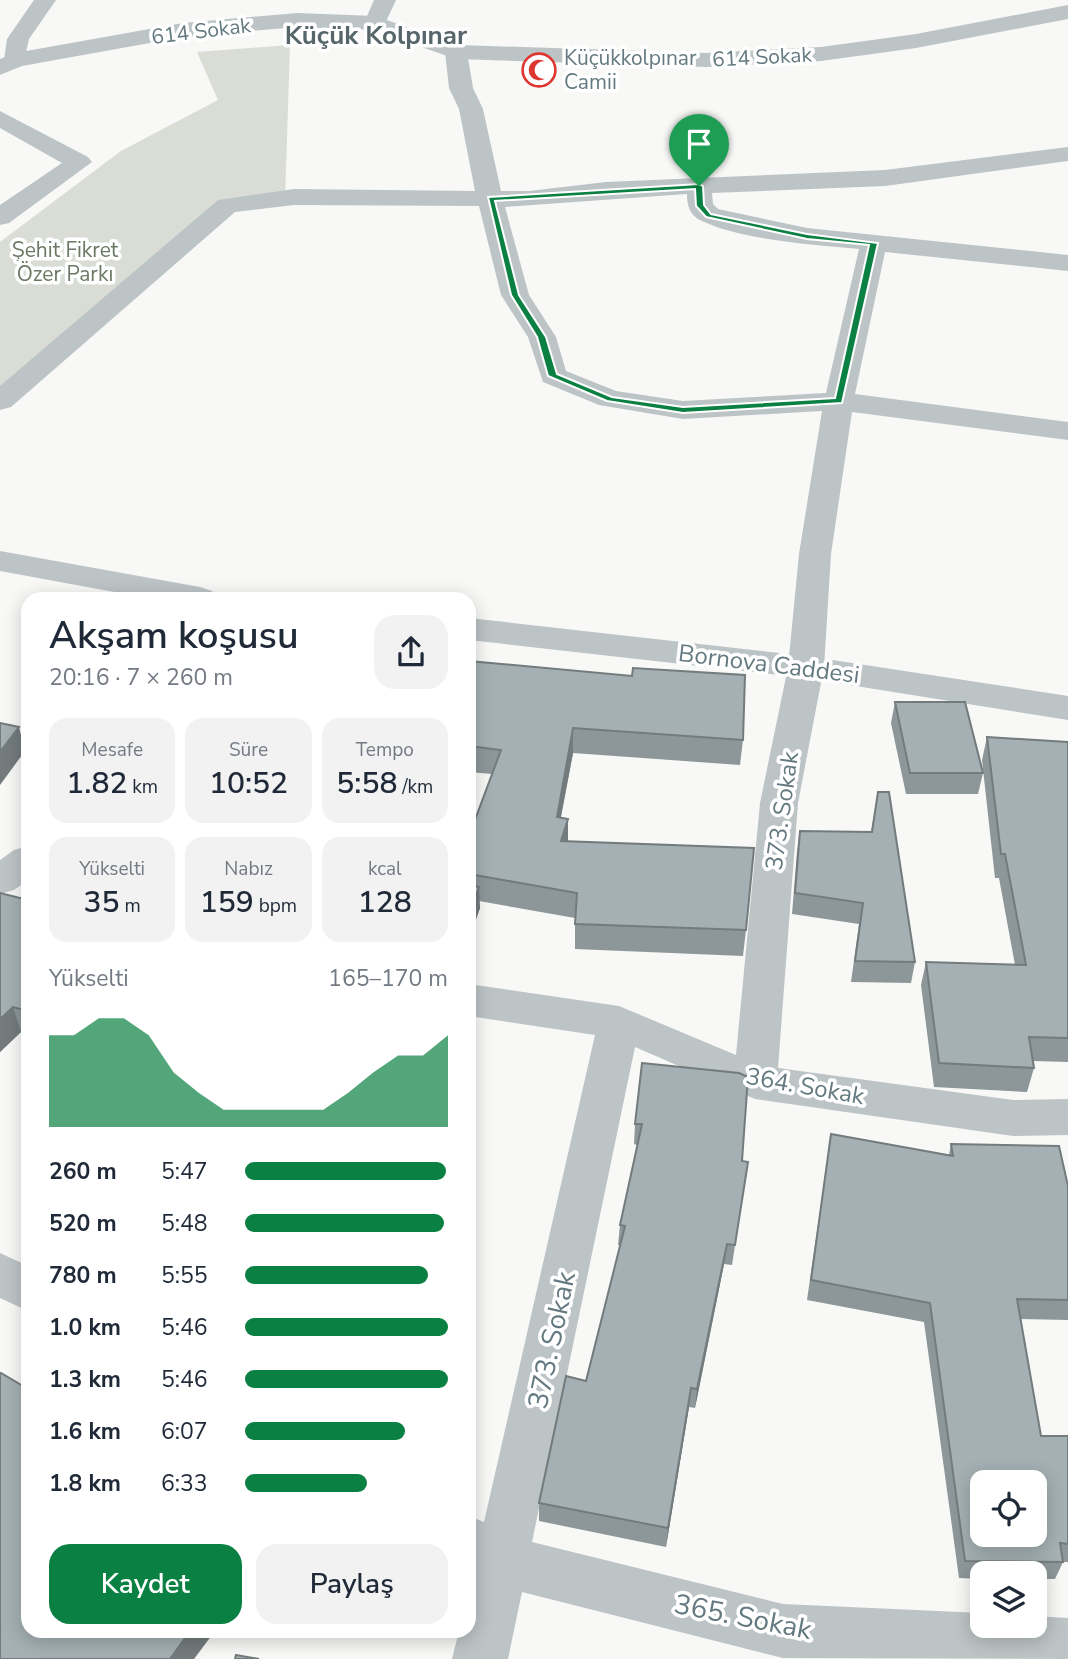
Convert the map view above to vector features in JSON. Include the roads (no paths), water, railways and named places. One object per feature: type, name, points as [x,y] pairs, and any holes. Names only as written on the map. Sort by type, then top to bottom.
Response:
[{"type":"street","points":[[7,64],[18,39],[45,0]]},
{"type":"street","points":[[375,23],[385,0]]},
{"type":"street","name":"614 Sokak","points":[[7,64],[183,30],[297,20],[375,23],[456,52],[706,60],[821,54],[916,41],[1068,12]]},
{"type":"street","points":[[456,52],[461,88],[471,109],[476,143],[515,295],[541,337],[553,376],[610,399],[683,410],[839,401],[1068,431]]},
{"type":"street","points":[[0,118],[79,162],[0,217]]},
{"type":"street","points":[[0,401],[227,205],[294,197],[491,199],[885,178],[1068,154]]},
{"type":"street","points":[[699,186],[700,206],[709,215],[807,236],[1068,263]]},
{"type":"street","name":"373. Sokak","points":[[755,1082],[779,803],[806,667],[815,554],[839,401],[874,243]]},
{"type":"street","points":[[0,561],[158,592]]},
{"type":"street","name":"Bornova Caddesi","points":[[476,630],[806,667],[1068,708]]},
{"type":"street","points":[[0,880],[21,865]]},
{"type":"street","name":"364. Sokak","points":[[476,1001],[619,1021],[755,1082],[1013,1118],[1068,1117]]},
{"type":"street","name":"373. Sokak","points":[[480,1659],[486,1551],[619,1021]]},
{"type":"street","points":[[0,1274],[21,1286]]},
{"type":"street","name":"365. Sokak","points":[[486,1551],[783,1631],[1068,1645]]},
{"type":"place","name":"Küçükkolpınar Camii","points":[[539,70]]},
{"type":"district","name":"Küçük Kolpınar","points":[[376,35]]},
{"type":"park label","name":"Şehit Fikret Özer Parkı","points":[[65,262]]}]
